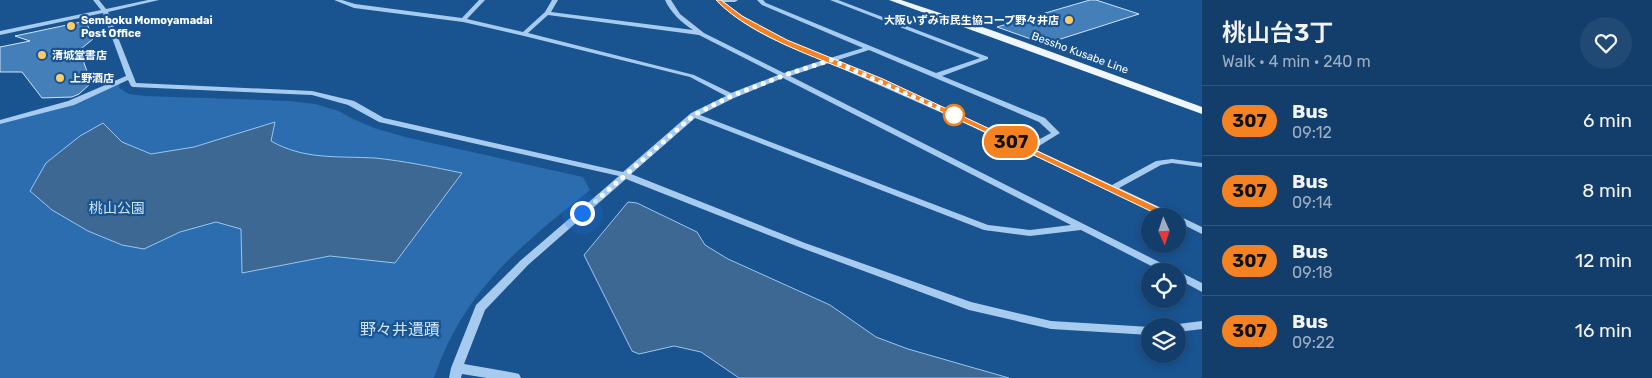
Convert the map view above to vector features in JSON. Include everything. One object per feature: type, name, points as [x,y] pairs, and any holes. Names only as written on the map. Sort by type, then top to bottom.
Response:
[{"type":"main road","name":"Bessho Kusabe Line","points":[[893,0],[1006,38],[1202,110]]},
{"type":"street","points":[[96,0],[106,11],[128,77],[133,85],[312,93],[351,103],[382,120],[625,175],[802,245],[969,306],[1051,325],[1141,330]]},
{"type":"street","points":[[0,33],[156,0]]},
{"type":"street","points":[[339,0],[354,6],[463,20],[524,34],[692,76],[731,96]]},
{"type":"street","points":[[463,20],[482,0]]},
{"type":"street","points":[[524,34],[547,13],[555,0]]},
{"type":"street","points":[[668,0],[670,8],[678,17],[702,34],[1154,263]]},
{"type":"street","points":[[719,0],[735,0]]},
{"type":"street","points":[[719,0],[740,18],[785,41],[831,60],[1154,208]]},
{"type":"street","points":[[760,0],[764,4],[1042,120],[1056,133],[1027,149]]},
{"type":"street","points":[[833,0],[986,58],[934,76]]},
{"type":"street","points":[[547,13],[702,34]]},
{"type":"street","points":[[515,378],[456,373],[480,308],[524,263],[694,115],[731,96],[785,75],[868,48]]},
{"type":"street","points":[[0,122],[71,104],[128,77]]},
{"type":"street","points":[[694,115],[987,228],[1030,233],[1084,227]]},
{"type":"street","points":[[1113,188],[1159,163],[1172,161],[1201,166]]},
{"type":"street","points":[[1186,224],[1202,231]]},
{"type":"street","points":[[1186,280],[1202,288]]},
{"type":"street","points":[[1186,327],[1202,325]]},
{"type":"green space","name":"桃山公園","points":[[120,82],[119,88],[129,94],[145,96],[289,101],[315,104],[339,111],[374,128],[405,137],[583,177],[590,190],[540,231],[497,272],[461,319],[446,347],[434,378],[0,378],[0,122],[71,103]]},
{"type":"shaded area","points":[[275,122],[271,141],[296,151],[322,156],[386,159],[462,173],[395,263],[330,256],[242,273],[241,229],[216,222],[180,232],[144,249],[122,245],[88,231],[52,210],[30,191],[46,163],[80,136],[103,123],[122,142],[151,154],[194,147]]},
{"type":"shaded area","points":[[628,202],[637,203],[697,232],[705,245],[728,259],[830,305],[876,337],[908,349],[1009,378],[739,378],[701,352],[674,346],[639,354],[632,351],[584,255]]},
{"type":"building","name":"大阪いずみ市民生協コープ野々井店","points":[[1090,0],[1096,0],[1139,14],[1045,44],[997,27]]},
{"type":"building","points":[[86,21],[93,39],[71,57],[82,57],[91,83],[79,94],[72,97],[42,98],[22,72],[0,72],[0,47],[30,41],[15,36]]},
{"type":"bus line","name":"307","points":[[719,0],[740,18],[785,41],[880,81],[1154,208]]},
{"type":"place","name":"大阪いずみ市民生協コープ野々井店","points":[[1069,20]]},
{"type":"place","name":"Semboku Momoyamadai Post Office","points":[[71,26]]},
{"type":"place","name":"清城堂書店","points":[[42,55]]},
{"type":"place","name":"上野酒店","points":[[60,78]]},
{"type":"route","points":[[582,213],[694,115],[731,96],[831,60],[954,115]]},
{"type":"park label","name":"野々井遺蹟","points":[[400,329]]}]
